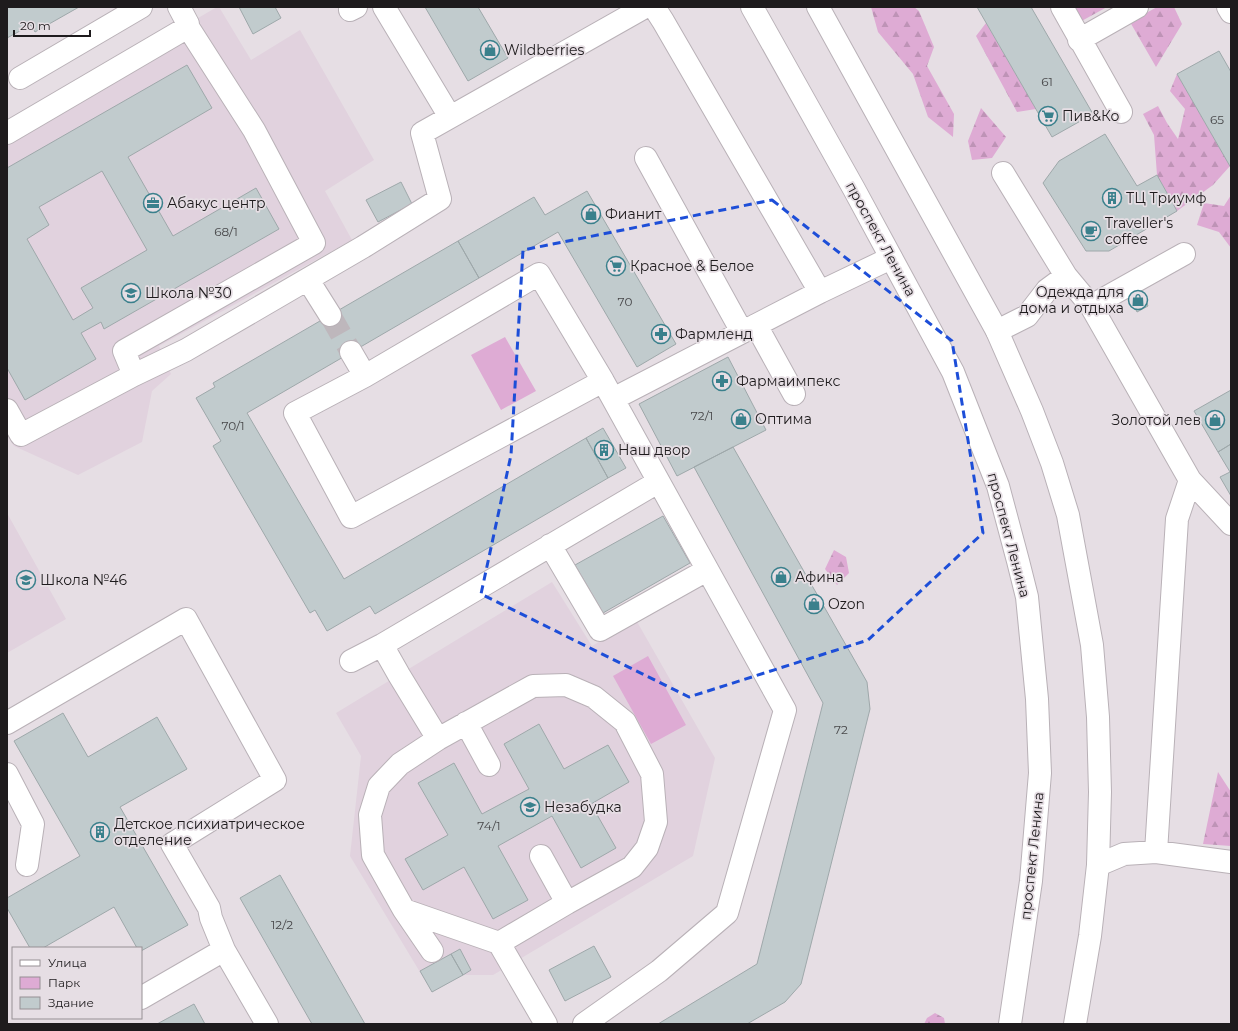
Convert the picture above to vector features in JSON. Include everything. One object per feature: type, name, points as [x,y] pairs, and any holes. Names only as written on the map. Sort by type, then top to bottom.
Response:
[{"type":"main road","points":[[20,78],[141,7]]},
{"type":"main road","points":[[134,375],[124,351],[314,243],[254,130],[188,27],[188,24],[179,7]]},
{"type":"main road","points":[[384,7],[450,117]]},
{"type":"main road","points":[[7,410],[21,435],[134,375],[186,350],[308,280],[440,199],[422,133],[645,7]]},
{"type":"main road","points":[[654,7],[820,292]]},
{"type":"main road","name":"проспект Ленина","points":[[752,7],[956,379],[998,486],[1027,597],[1037,699],[1040,774],[1031,881],[1010,1024]]},
{"type":"main road","points":[[818,7],[997,331],[1032,410],[1052,463],[1068,515],[1092,645],[1098,709],[1100,792],[1098,865],[1090,936],[1075,1024]]},
{"type":"main road","points":[[1062,7],[1079,40],[1121,112]]},
{"type":"main road","points":[[1079,40],[1137,7]]},
{"type":"main road","points":[[1228,7],[1231,12]]},
{"type":"main road","points":[[7,133],[188,27]]},
{"type":"main road","points":[[646,158],[749,329],[794,394]]},
{"type":"main road","points":[[1003,173],[1066,276],[1091,306],[1190,480],[1231,524]]},
{"type":"main road","points":[[1091,306],[1184,254]]},
{"type":"main road","points":[[584,1024],[659,971],[727,914],[785,710],[608,390],[539,274],[365,376],[295,413],[351,517],[608,390],[749,329],[820,292],[891,258]]},
{"type":"main road","points":[[997,331],[1026,316],[1046,290],[1066,276]]},
{"type":"main road","points":[[308,280],[330,315]]},
{"type":"main road","points":[[351,352],[365,376]]},
{"type":"main road","points":[[1156,852],[1177,519],[1190,480]]},
{"type":"main road","points":[[351,661],[382,645],[658,482]]},
{"type":"main road","points":[[550,546],[600,630],[707,570]]},
{"type":"main road","points":[[7,723],[186,618],[275,780],[172,844],[209,908],[210,918],[224,950],[267,1024]]},
{"type":"main road","points":[[382,645],[438,739]]},
{"type":"main road","points":[[432,951],[404,910],[373,854],[370,815],[379,786],[400,764],[438,739],[533,686],[566,685],[594,697],[624,722],[652,774],[656,822],[647,848],[632,867],[499,942]]},
{"type":"main road","points":[[466,724],[489,765]]},
{"type":"main road","points":[[7,774],[33,824],[28,864]]},
{"type":"main road","points":[[1098,865],[1124,854],[1156,852],[1231,862]]},
{"type":"main road","points":[[541,856],[567,903]]},
{"type":"main road","points":[[404,910],[499,942],[546,1024]]},
{"type":"main road","points":[[142,997],[224,950]]},
{"type":"highlighted area","points":[[772,200],[952,341],[983,533],[868,640],[689,697],[481,594],[511,455],[523,250]]},
{"type":"shaded area","name":"Школа №30","points":[[219,7],[251,60],[300,30],[374,160],[325,191],[352,240],[159,346],[171,374],[152,391],[142,442],[78,475],[14,446],[7,434],[7,129]]},
{"type":"shaded area","name":"Школа №46","points":[[7,513],[66,619],[7,653]]},
{"type":"shaded area","name":"Незабудка","points":[[552,582],[592,646],[636,620],[715,758],[693,856],[493,975],[463,975],[432,992],[350,856],[361,756],[336,713]]},
{"type":"green space","points":[[871,7],[914,7],[919,11],[934,47],[927,66],[954,114],[953,137],[928,117],[913,74],[878,32]]},
{"type":"green space","points":[[1070,7],[1107,7],[1078,23]]},
{"type":"green space","points":[[1157,7],[1174,7],[1182,24],[1156,67],[1130,22]]},
{"type":"green space","points":[[986,23],[1036,109],[1017,112],[976,36]]},
{"type":"green space","points":[[1177,74],[1230,166],[1213,185],[1177,211],[1157,175],[1154,135],[1143,114],[1158,106],[1178,139],[1185,109],[1170,91]]},
{"type":"green space","points":[[981,108],[1006,137],[992,158],[972,160],[968,141]]},
{"type":"green space","points":[[1231,195],[1231,248],[1219,232],[1197,225],[1204,203],[1224,206]]},
{"type":"green space","points":[[505,337],[536,391],[501,410],[471,355]]},
{"type":"green space","points":[[834,550],[846,557],[849,573],[837,585],[825,569]]},
{"type":"green space","points":[[648,656],[686,725],[651,744],[613,676]]},
{"type":"green space","points":[[1218,772],[1231,792],[1231,846],[1203,844]]},
{"type":"green space","points":[[935,1013],[944,1018],[945,1024],[924,1024],[927,1018]]},
{"type":"building","points":[[7,7],[79,7],[35,32],[31,25],[7,38]]},
{"type":"building","points":[[239,7],[275,7],[281,18],[253,34]]},
{"type":"building","points":[[425,7],[478,7],[508,58],[468,81]]},
{"type":"building","points":[[977,7],[1031,7],[1093,114],[1052,137]]},
{"type":"building","points":[[1219,51],[1231,72],[1231,168],[1177,74]]},
{"type":"building","points":[[187,65],[212,108],[128,157],[173,236],[256,188],[279,229],[104,329],[101,322],[81,333],[96,359],[25,400],[7,368],[7,168]],"holes":[[[102,171],[147,250],[81,288],[93,308],[73,320],[27,239],[49,225],[39,207]]]},
{"type":"building","name":"ТЦ Триумф","points":[[1105,134],[1137,186],[1157,175],[1177,211],[1109,251],[1086,251],[1043,183],[1059,161]]},
{"type":"building","points":[[401,182],[412,204],[378,222],[366,200]]},
{"type":"building","points":[[587,191],[676,344],[637,367],[558,232],[479,278],[458,241],[534,197],[545,215]]},
{"type":"building","points":[[458,241],[479,278],[247,413],[344,579],[586,438],[608,478],[375,614],[370,606],[327,631],[315,610],[310,613],[213,446],[221,441],[196,398],[215,387],[213,383]]},
{"type":"building","points":[[1140,289],[1148,306],[1137,312],[1129,295]]},
{"type":"building","points":[[728,357],[766,430],[677,476],[639,404]]},
{"type":"building","name":"Золотой лев","points":[[1231,390],[1231,444],[1218,452],[1194,411]]},
{"type":"building","name":"Наш двор","points":[[603,428],[626,468],[608,478],[586,438]]},
{"type":"building","points":[[1231,444],[1231,496],[1220,477],[1230,472],[1218,452]]},
{"type":"building","points":[[733,447],[867,682],[870,709],[801,984],[785,1002],[747,1024],[658,1024],[757,964],[823,703],[694,467]]},
{"type":"building","points":[[663,516],[690,563],[603,613],[575,565]]},
{"type":"building","name":"Детское психиатрическое отделение","points":[[63,713],[88,757],[157,717],[187,769],[120,807],[188,925],[142,950],[142,947],[136,947],[114,907],[45,947],[29,947],[7,908],[7,898],[80,856],[14,741]]},
{"type":"building","points":[[539,724],[564,769],[608,745],[629,782],[591,804],[616,848],[581,868],[552,816],[498,846],[528,900],[493,919],[464,867],[423,890],[405,859],[448,835],[418,783],[454,763],[482,814],[529,789],[504,744]]},
{"type":"building","points":[[280,875],[365,1024],[312,1024],[240,898]]},
{"type":"building","points":[[594,946],[611,977],[565,1001],[549,970]]},
{"type":"building","points":[[460,949],[471,970],[463,975],[451,954]]},
{"type":"building","points":[[451,954],[463,975],[432,992],[420,971]]},
{"type":"building","points":[[194,1004],[205,1024],[157,1024]]},
{"type":"tunnel","points":[[330,315],[351,352]]},
{"type":"place","name":"Wildberries","points":[[490,50]]},
{"type":"place","name":"Пив&Ко","points":[[1048,116]]},
{"type":"place","name":"ТЦ Триумф","points":[[1112,198]]},
{"type":"place","name":"Абакус центр","points":[[153,203]]},
{"type":"place","name":"Фианит","points":[[591,214]]},
{"type":"place","name":"Traveller's coffee","points":[[1091,231]]},
{"type":"place","name":"Красное & Белое","points":[[616,266]]},
{"type":"place","name":"Школа №30","points":[[131,293]]},
{"type":"place","name":"Одежда для дома и отдыха","points":[[1138,300]]},
{"type":"place","name":"Фармленд","points":[[661,334]]},
{"type":"place","name":"Фармаимпекс","points":[[722,381]]},
{"type":"place","name":"Оптима","points":[[741,419]]},
{"type":"place","name":"Золотой лев","points":[[1215,420]]},
{"type":"place","name":"Наш двор","points":[[604,450]]},
{"type":"place","name":"Афина","points":[[781,577]]},
{"type":"place","name":"Школа №46","points":[[26,580]]},
{"type":"place","name":"Ozon","points":[[814,604]]},
{"type":"place","name":"Незабудка","points":[[530,807]]},
{"type":"place","name":"Детское психиатрическое отделение","points":[[100,832]]}]
